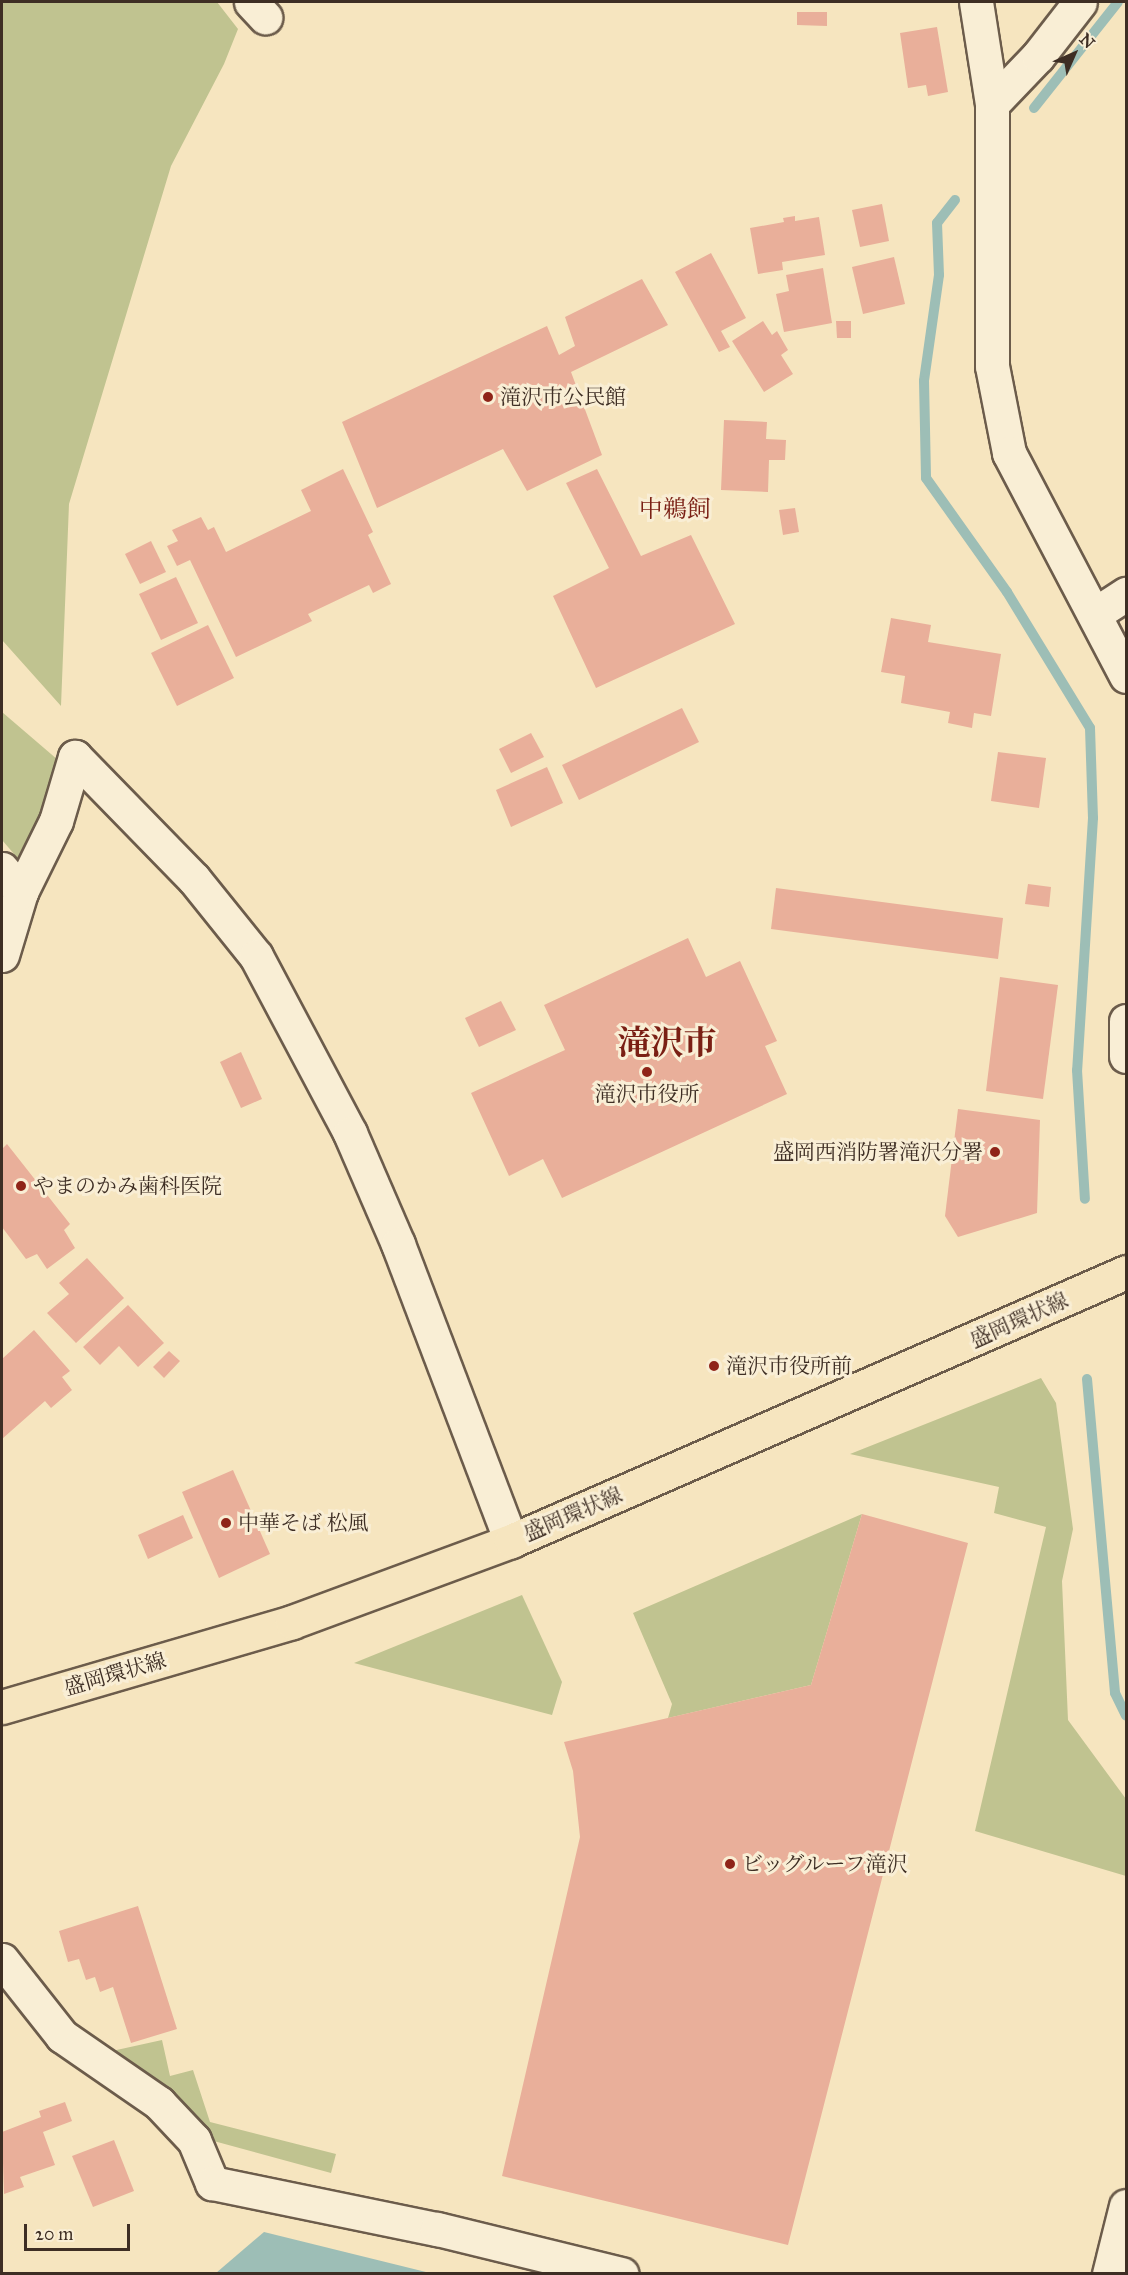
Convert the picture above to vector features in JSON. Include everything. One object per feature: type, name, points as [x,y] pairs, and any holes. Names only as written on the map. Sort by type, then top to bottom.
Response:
[{"type":"main road","name":"盛岡環状線","points":[[2,1707],[292,1622],[511,1541],[1126,1272]]},
{"type":"street","points":[[976,2],[992,104],[992,366],[1009,453],[1126,676]]},
{"type":"street","points":[[992,104],[1038,56],[1080,2]]},
{"type":"street","points":[[1095,614],[1126,594]]},
{"type":"street","points":[[2,956],[11,880],[56,821],[75,757],[194,879],[256,956],[350,1133],[398,1244],[511,1541]]},
{"type":"street","points":[[1126,1022],[1126,1056]]},
{"type":"street","points":[[2,1960],[63,2036],[159,2103],[194,2140],[212,2183],[437,2229],[622,2274]]},
{"type":"street","points":[[1109,2274],[1126,2206]]},
{"type":"green space","points":[[2,2],[217,2],[238,29],[224,64],[171,166],[69,504],[61,706],[2,640]]},
{"type":"green space","points":[[2,712],[58,760],[27,869],[2,840]]},
{"type":"green space","points":[[1041,1378],[1056,1403],[1073,1529],[1062,1581],[1068,1720],[1126,1799],[1126,1876],[975,1831],[1046,1527],[994,1513],[999,1487],[850,1454]]},
{"type":"green space","points":[[862,1514],[811,1685],[668,1718],[672,1704],[633,1613]]},
{"type":"green space","points":[[522,1595],[562,1682],[552,1715],[354,1663]]},
{"type":"green space","points":[[162,2040],[170,2076],[193,2070],[210,2122],[336,2154],[331,2173],[199,2137],[112,2051]]},
{"type":"water","points":[[264,2232],[430,2273],[216,2273]]},
{"type":"building","points":[[797,12],[827,12],[827,26],[797,25]]},
{"type":"building","points":[[937,27],[948,92],[928,96],[926,85],[908,88],[900,33]]},
{"type":"building","points":[[882,204],[889,241],[860,247],[852,210]]},
{"type":"building","points":[[795,216],[795,221],[819,217],[825,255],[782,262],[783,270],[758,274],[750,228],[784,222],[783,218]]},
{"type":"building","points":[[711,253],[746,318],[721,331],[730,347],[719,352],[675,272]]},
{"type":"building","points":[[894,257],[905,304],[863,314],[852,267]]},
{"type":"building","points":[[823,268],[832,323],[784,332],[776,294],[789,291],[786,275]]},
{"type":"building","name":"滝沢市公民館","points":[[642,279],[668,325],[571,372],[602,455],[527,491],[503,449],[377,508],[342,422],[547,326],[559,355],[575,346],[565,317]]},
{"type":"building","points":[[763,321],[772,335],[777,331],[788,350],[781,355],[793,374],[764,392],[732,341]]},
{"type":"building","points":[[836,321],[851,321],[851,338],[837,338]]},
{"type":"building","points":[[724,420],[767,422],[766,439],[786,440],[785,460],[769,460],[768,492],[721,490]]},
{"type":"building","points":[[343,469],[373,532],[368,535],[391,584],[373,593],[369,585],[308,614],[312,621],[236,657],[190,560],[177,566],[167,546],[178,541],[172,530],[201,517],[208,530],[214,527],[226,552],[311,511],[301,490]]},
{"type":"building","points":[[597,469],[641,556],[691,535],[735,624],[596,688],[553,596],[609,568],[566,483]]},
{"type":"building","points":[[795,508],[799,532],[783,535],[779,510]]},
{"type":"building","points":[[151,541],[166,572],[140,584],[125,554]]},
{"type":"building","points":[[176,577],[198,623],[161,640],[139,594]]},
{"type":"building","points":[[891,618],[931,625],[928,642],[1001,654],[991,716],[974,713],[972,728],[948,723],[950,712],[901,703],[905,676],[881,672]]},
{"type":"building","points":[[208,625],[234,678],[177,706],[151,653]]},
{"type":"building","points":[[682,708],[699,742],[579,800],[562,765]]},
{"type":"building","points":[[531,733],[544,757],[511,773],[499,749]]},
{"type":"building","points":[[998,752],[1046,758],[1039,808],[991,801]]},
{"type":"building","points":[[547,767],[563,803],[511,827],[496,790]]},
{"type":"building","points":[[1028,884],[1051,887],[1049,907],[1025,904]]},
{"type":"building","points":[[776,888],[1003,918],[998,959],[771,929]]},
{"type":"building","name":"滝沢市役所","points":[[688,938],[706,977],[740,961],[777,1041],[765,1046],[787,1094],[562,1198],[543,1159],[509,1176],[471,1093],[565,1050],[544,1005]]},
{"type":"building","points":[[1000,977],[1058,985],[1043,1099],[986,1091]]},
{"type":"building","points":[[501,1001],[516,1030],[479,1047],[465,1018]]},
{"type":"building","points":[[241,1052],[262,1099],[241,1108],[220,1062]]},
{"type":"building","name":"盛岡西消防署滝沢分署","points":[[958,1109],[1040,1120],[1037,1213],[958,1237],[945,1216]]},
{"type":"building","name":"やまのかみ歯科医院","points":[[7,1144],[70,1224],[64,1230],[75,1248],[47,1269],[37,1254],[26,1259],[2,1227],[2,1149]]},
{"type":"building","points":[[87,1258],[124,1298],[76,1343],[47,1313],[69,1294],[59,1283]]},
{"type":"building","points":[[128,1305],[164,1343],[138,1367],[119,1346],[100,1365],[83,1347]]},
{"type":"building","points":[[34,1330],[70,1371],[62,1377],[72,1390],[51,1408],[45,1401],[2,1439],[2,1359]]},
{"type":"building","points":[[169,1351],[180,1361],[164,1378],[153,1367]]},
{"type":"building","name":"中華そば 松風","points":[[233,1470],[270,1554],[219,1578],[182,1492]]},
{"type":"building","name":"ビッグルーフ滝沢","points":[[862,1514],[968,1543],[788,2245],[502,2176],[580,1837],[573,1771],[564,1742],[811,1685]]},
{"type":"building","points":[[183,1515],[193,1538],[148,1559],[138,1535]]},
{"type":"building","points":[[138,1906],[177,2029],[131,2043],[113,1987],[100,1992],[95,1977],[86,1980],[79,1959],[68,1962],[59,1931]]},
{"type":"building","points":[[65,2102],[72,2121],[43,2132],[55,2165],[20,2177],[24,2187],[4,2194],[2,2132],[41,2117],[39,2111]]},
{"type":"building","points":[[114,2140],[134,2191],[93,2207],[72,2156]]},
{"type":"waterway","points":[[1034,108],[1118,2]]},
{"type":"waterway","points":[[955,200],[937,223],[939,275],[924,381],[926,478],[1007,592],[1090,728],[1093,818],[1077,1070],[1085,1199]]},
{"type":"waterway","points":[[1087,1379],[1115,1693],[1126,1716]]},
{"type":"place","name":"滝沢市公民館","points":[[488,397]]},
{"type":"place","name":"滝沢市役所","points":[[647,1072]]},
{"type":"place","name":"盛岡西消防署滝沢分署","points":[[995,1152]]},
{"type":"place","name":"やまのかみ歯科医院","points":[[21,1186]]},
{"type":"place","name":"滝沢市役所前","points":[[714,1366]]},
{"type":"place","name":"中華そば 松風","points":[[226,1523]]},
{"type":"place","name":"ビッグルーフ滝沢","points":[[730,1864]]},
{"type":"district","name":"中鵜飼","points":[[675,510]]},
{"type":"district","name":"滝沢市","points":[[667,1044]]}]
